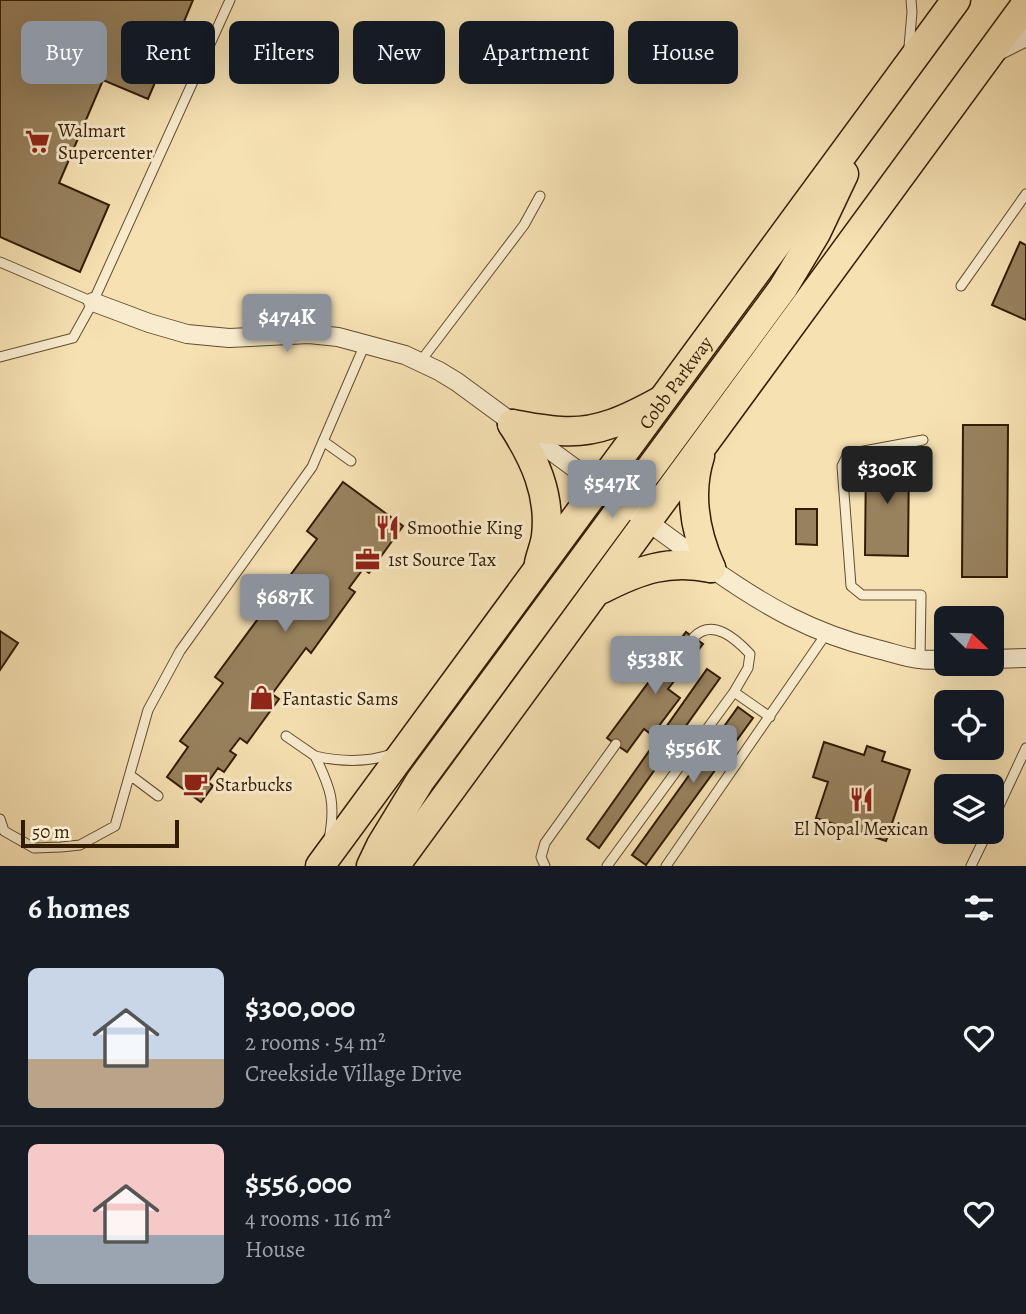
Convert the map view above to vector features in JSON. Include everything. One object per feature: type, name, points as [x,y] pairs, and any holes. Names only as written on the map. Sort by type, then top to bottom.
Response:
[{"type":"main road","name":"Cobb Parkway","points":[[322,864],[956,0]]},
{"type":"main road","points":[[396,866],[1026,4]]},
{"type":"main road","points":[[371,866],[420,781],[783,288],[816,233],[866,123]]},
{"type":"main road","points":[[512,424],[563,432],[584,431],[633,415],[665,398]]},
{"type":"main road","points":[[512,424],[535,465],[545,498],[546,538],[536,571]]},
{"type":"main road","points":[[702,447],[695,472],[693,506],[703,551],[711,568]]},
{"type":"main road","points":[[596,592],[635,572],[663,566],[694,564],[711,568]]},
{"type":"street","points":[[987,57],[1026,37]]},
{"type":"street","points":[[93,302],[187,334],[229,338],[309,334],[338,337],[405,355],[457,382],[711,568],[778,611],[849,642],[920,660],[934,659]]},
{"type":"street","points":[[1004,659],[1026,658]]},
{"type":"lane","points":[[0,357],[73,338],[93,302],[230,0]]},
{"type":"lane","points":[[905,69],[911,38],[911,0]]},
{"type":"lane","points":[[420,362],[524,225],[540,197]]},
{"type":"lane","points":[[961,286],[1025,198]]},
{"type":"lane","points":[[0,262],[93,302]]},
{"type":"lane","points":[[0,819],[4,831],[34,848],[80,845],[115,826],[148,710],[180,651],[312,467],[365,344]]},
{"type":"lane","points":[[920,660],[922,594],[862,595],[851,586],[842,466],[848,454],[923,440]]},
{"type":"lane","points":[[323,441],[351,461]]},
{"type":"lane","points":[[607,866],[734,692],[748,668],[750,654],[740,643],[708,628],[694,637]]},
{"type":"lane","points":[[666,866],[826,634]]},
{"type":"lane","points":[[734,692],[770,717]]},
{"type":"lane","points":[[286,736],[315,756],[344,761],[371,760],[406,748]]},
{"type":"lane","points":[[545,866],[541,857],[545,843],[615,744]]},
{"type":"lane","points":[[1004,795],[1026,748]]},
{"type":"lane","points":[[315,756],[326,779],[333,808],[332,825],[322,864]]},
{"type":"lane","points":[[130,775],[158,796]]},
{"type":"lane","points":[[971,866],[982,844]]},
{"type":"building","name":"Walmart Supercenter","points":[[0,0],[193,0],[184,21],[121,21],[121,84],[154,84],[148,99],[107,82],[107,21],[21,21],[21,84],[101,84],[59,183],[109,205],[80,272],[0,237]]},
{"type":"building","points":[[1020,242],[1026,245],[1026,320],[992,305]]},
{"type":"building","points":[[963,425],[1008,425],[1007,577],[962,577]]},
{"type":"building","points":[[866,457],[909,457],[908,556],[865,555]]},
{"type":"building","points":[[343,482],[403,526],[369,573],[363,569],[349,588],[355,592],[311,653],[306,648],[272,694],[279,699],[247,743],[240,738],[230,751],[236,755],[224,772],[218,768],[208,782],[213,786],[201,802],[167,777],[188,747],[180,741],[223,683],[215,677],[317,539],[307,531]]},
{"type":"building","points":[[796,509],[817,509],[817,545],[796,544]]},
{"type":"building","points":[[0,631],[18,643],[0,670]]},
{"type":"building","points":[[686,632],[703,644],[668,689],[680,698],[652,735],[644,729],[627,752],[607,738]]},
{"type":"building","points":[[707,669],[720,678],[599,848],[587,839]]},
{"type":"building","points":[[738,707],[753,718],[646,865],[632,855]]},
{"type":"building","name":"El Nopal Mexican","points":[[824,742],[864,755],[867,746],[885,752],[882,761],[910,770],[886,841],[816,818],[828,782],[813,777]]},
{"type":"place","name":"Walmart Supercenter","points":[[38,141]]},
{"type":"place","name":"Smoothie King","points":[[387,527]]},
{"type":"place","name":"1st Source Tax","points":[[368,559]]},
{"type":"place","name":"Fantastic Sams","points":[[262,698]]},
{"type":"place","name":"Starbucks","points":[[195,784]]},
{"type":"place","name":"El Nopal Mexican","points":[[861,800]]}]
